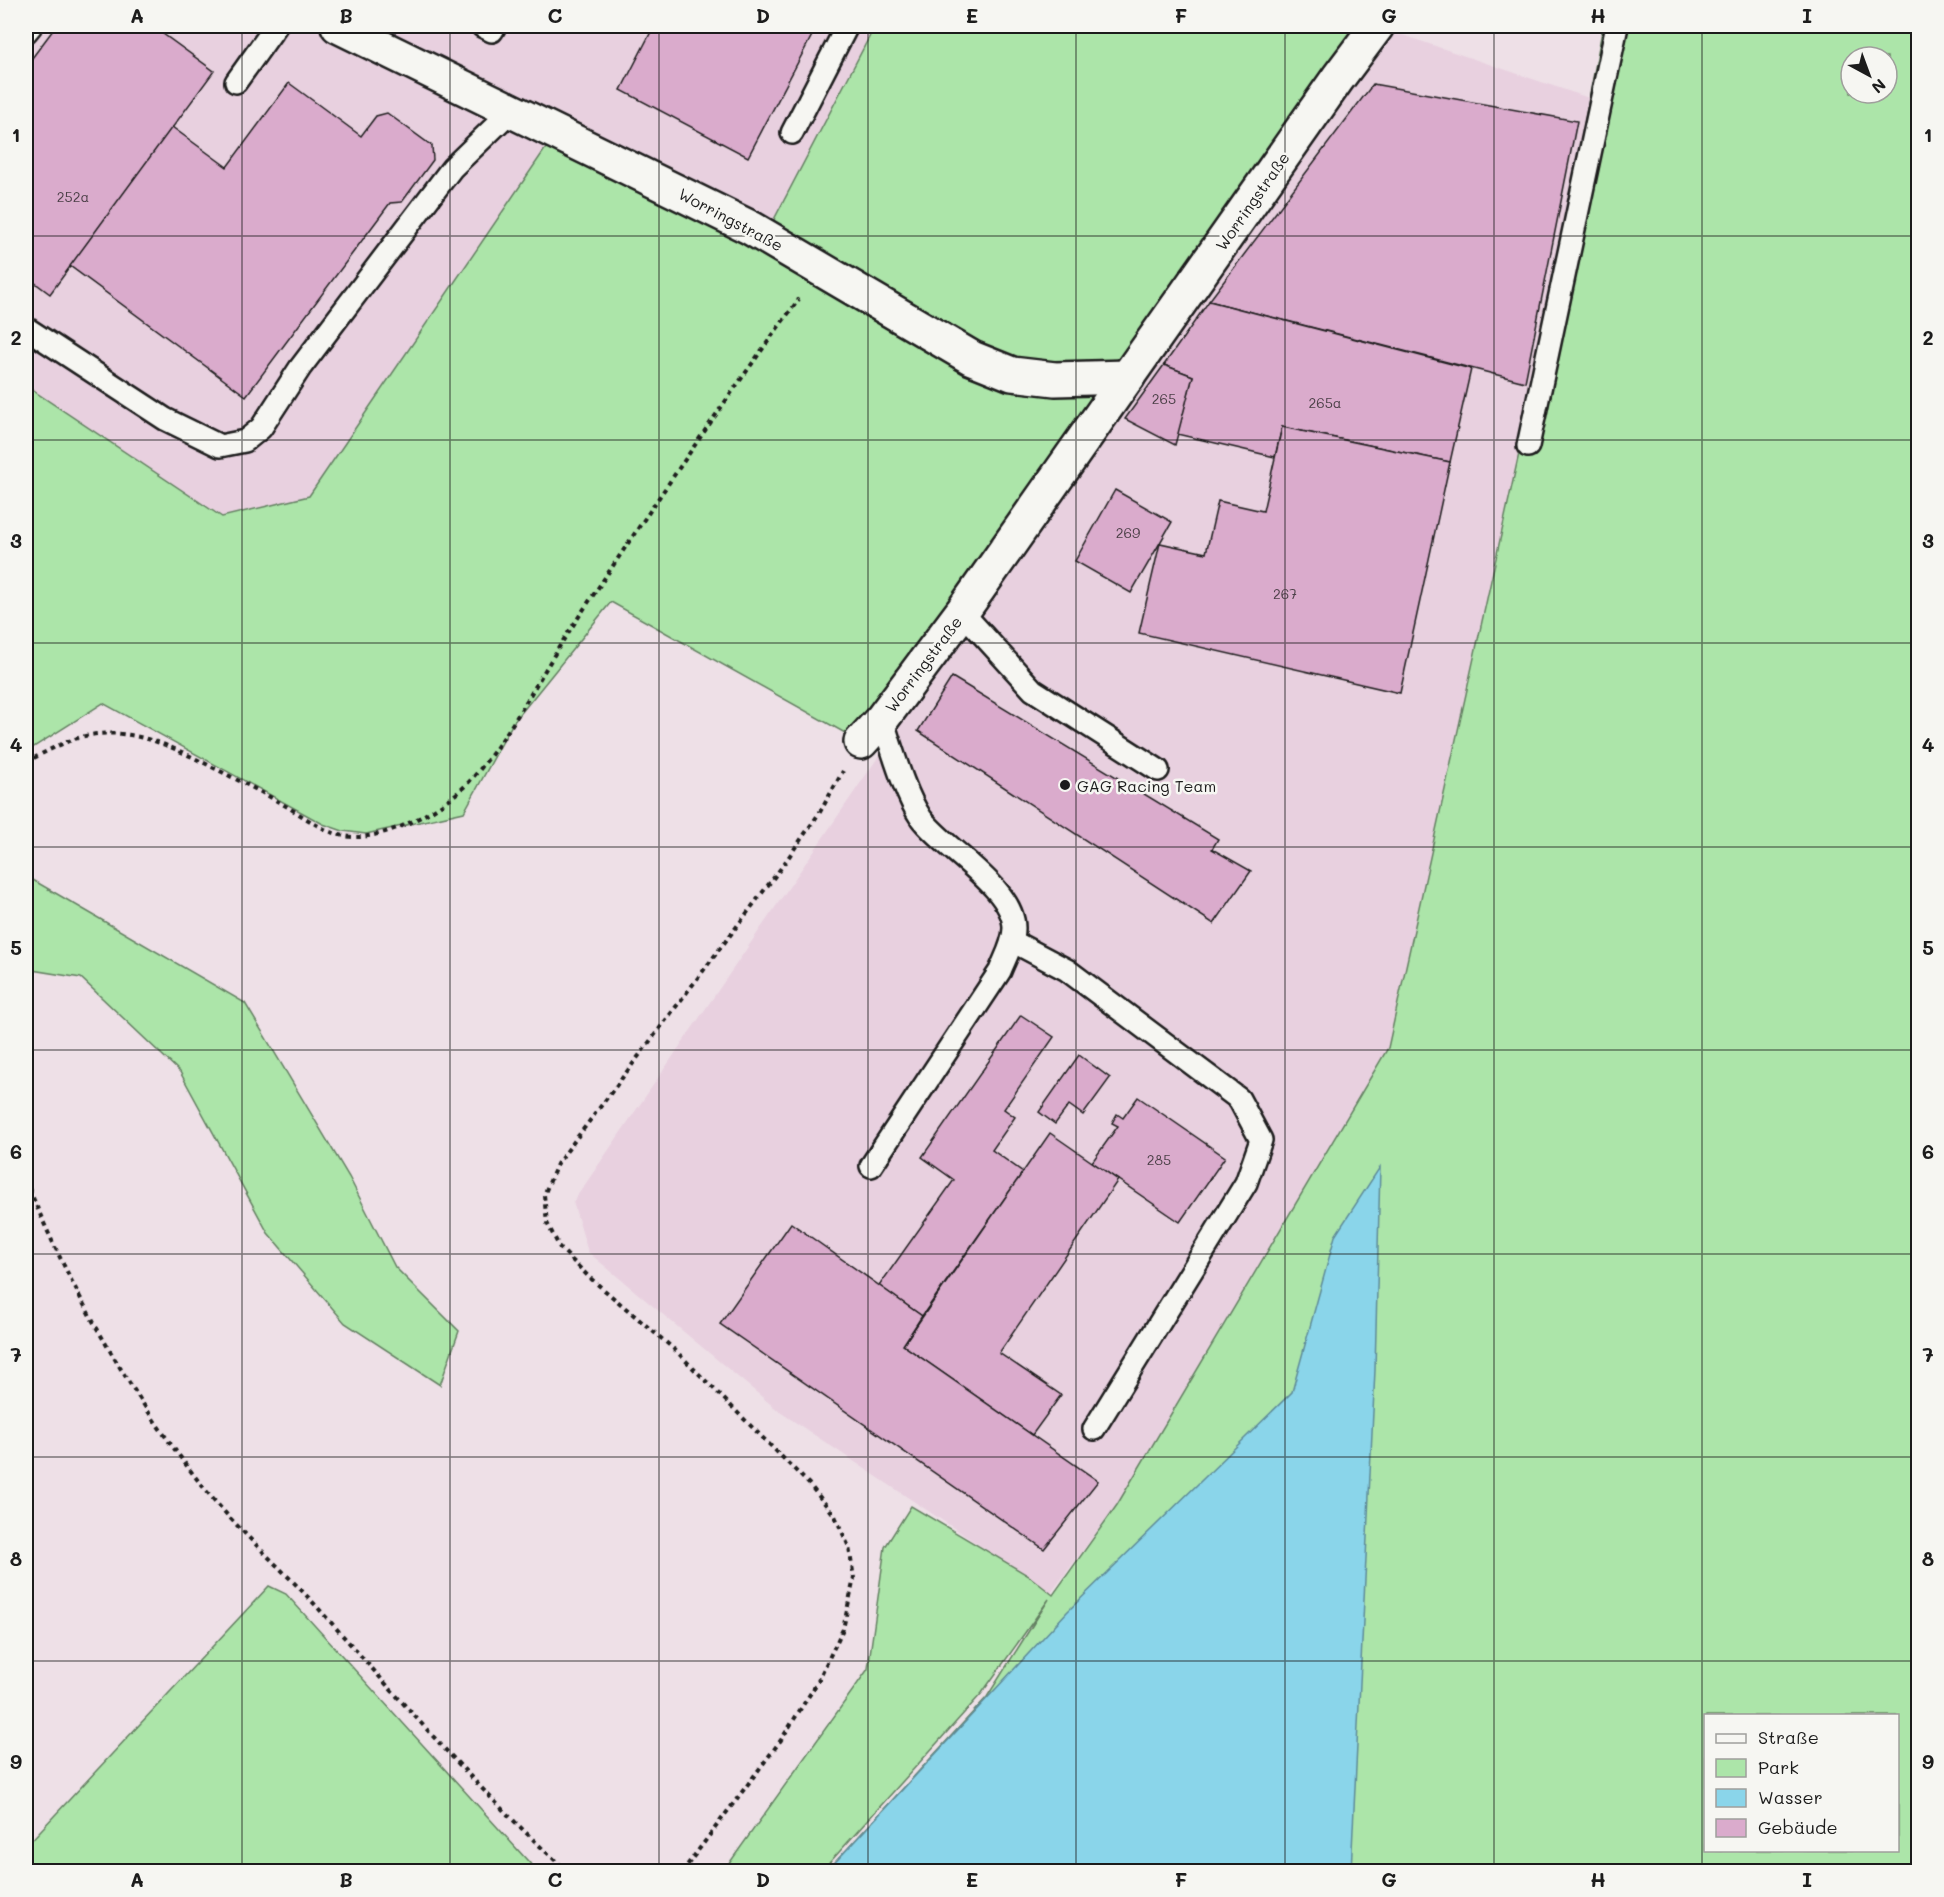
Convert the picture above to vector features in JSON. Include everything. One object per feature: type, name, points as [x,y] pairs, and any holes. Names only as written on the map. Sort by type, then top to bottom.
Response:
[{"type":"street","name":"Worringstraße","points":[[338,26],[751,228],[972,358],[1012,374],[1055,379],[1128,376]]},
{"type":"street","name":"Worringstraße","points":[[871,731],[962,612],[1377,26]]},
{"type":"lane","points":[[26,32],[31,26]]},
{"type":"lane","points":[[236,82],[276,26]]},
{"type":"lane","points":[[482,26],[492,31],[495,26]]},
{"type":"lane","points":[[792,133],[847,26]]},
{"type":"lane","points":[[1528,446],[1617,26]]},
{"type":"lane","points":[[26,328],[165,419],[220,446],[245,441],[261,428],[300,368],[452,168],[512,110]]},
{"type":"lane","points":[[962,612],[1033,690],[1158,770]]},
{"type":"lane","points":[[871,731],[921,818],[992,884],[1008,906],[1015,926],[1012,941],[1000,971],[871,1166]]},
{"type":"lane","points":[[1012,941],[1068,970],[1239,1099],[1261,1140],[1246,1184],[1094,1429]]},
{"type":"path","points":[[26,762],[63,744],[90,735],[123,733],[153,740],[187,754],[327,830],[349,837],[367,837],[432,811],[466,785],[498,744],[569,631],[727,397],[821,269]]},
{"type":"path","points":[[682,1872],[781,1740],[818,1683],[843,1629],[854,1578],[849,1547],[835,1516],[809,1484],[675,1350],[589,1277],[560,1248],[546,1223],[544,1195],[557,1164],[781,868],[820,812],[871,731]]},
{"type":"path","points":[[26,1181],[67,1273],[112,1355],[200,1484],[232,1521],[318,1608],[486,1794],[568,1872]]},
{"type":"shaded area","points":[[26,26],[875,26],[768,231],[554,136],[309,496],[222,517],[26,386]]},
{"type":"shaded area","points":[[1379,27],[1589,98],[1533,390],[1388,1048],[1117,1505],[1051,1593],[780,1412],[588,1252],[573,1202],[881,753],[1131,379]]},
{"type":"green space","points":[[875,26],[1372,26],[1126,373],[978,354],[768,231]]},
{"type":"green space","points":[[1603,26],[1918,26],[1918,1871],[827,1871],[987,1697],[1049,1599],[982,1693],[822,1871],[723,1872],[868,1669],[885,1547],[911,1506],[1029,1576],[1053,1595],[1117,1505],[1388,1048],[1533,390]]},
{"type":"green space","points":[[554,136],[966,364],[1122,381],[854,738],[611,602],[513,723],[464,812],[366,834],[343,831],[323,824],[103,703],[26,752],[26,386],[222,517],[309,496]]},
{"type":"green space","points":[[26,876],[245,1003],[349,1177],[395,1267],[459,1331],[440,1385],[345,1323],[268,1233],[180,1072],[81,978],[26,969]]},
{"type":"green space","points":[[269,1586],[286,1594],[537,1871],[26,1871],[26,1846]]},
{"type":"water","points":[[1380,1167],[1375,1370],[1351,1871],[827,1871],[1067,1612],[1292,1392],[1335,1236]]},
{"type":"building","points":[[56,26],[152,26],[214,71],[50,294],[26,276],[26,66]]},
{"type":"building","points":[[654,26],[817,26],[748,157],[621,90]]},
{"type":"building","points":[[1473,26],[1495,26],[1494,30]]},
{"type":"building","points":[[289,83],[361,136],[376,116],[387,113],[432,146],[433,160],[402,202],[390,203],[246,396],[70,266],[172,127],[227,167]]},
{"type":"building","points":[[1373,84],[1577,121],[1525,382],[1209,301]]},
{"type":"building","points":[[1209,301],[1471,369],[1450,462],[1282,427],[1275,457],[1177,434],[1193,376],[1164,365]]},
{"type":"building","points":[[1164,365],[1193,376],[1175,445],[1125,419]]},
{"type":"building","points":[[1282,427],[1450,462],[1400,693],[1139,633],[1160,543],[1206,553],[1218,501],[1263,511]]},
{"type":"building","points":[[1115,490],[1172,522],[1131,593],[1075,561]]},
{"type":"building","name":"GAG Racing Team","points":[[952,677],[1218,839],[1212,849],[1251,871],[1214,924],[918,731]]},
{"type":"building","points":[[1021,1015],[1054,1037],[1004,1109],[1015,1117],[992,1150],[1023,1172],[922,1316],[879,1286],[954,1180],[922,1157]]},
{"type":"building","points":[[1079,1055],[1110,1078],[1083,1115],[1069,1105],[1055,1124],[1039,1112]]},
{"type":"building","points":[[1138,1097],[1225,1157],[1180,1222],[1092,1162],[1118,1126],[1112,1123],[1117,1114],[1123,1118]]},
{"type":"building","points":[[1050,1133],[1118,1180],[999,1353],[1061,1395],[1032,1435],[903,1345]]},
{"type":"building","points":[[791,1223],[922,1316],[903,1345],[1098,1481],[1044,1549],[720,1324]]},
{"type":"place","name":"GAG Racing Team","points":[[1065,785]]}]
